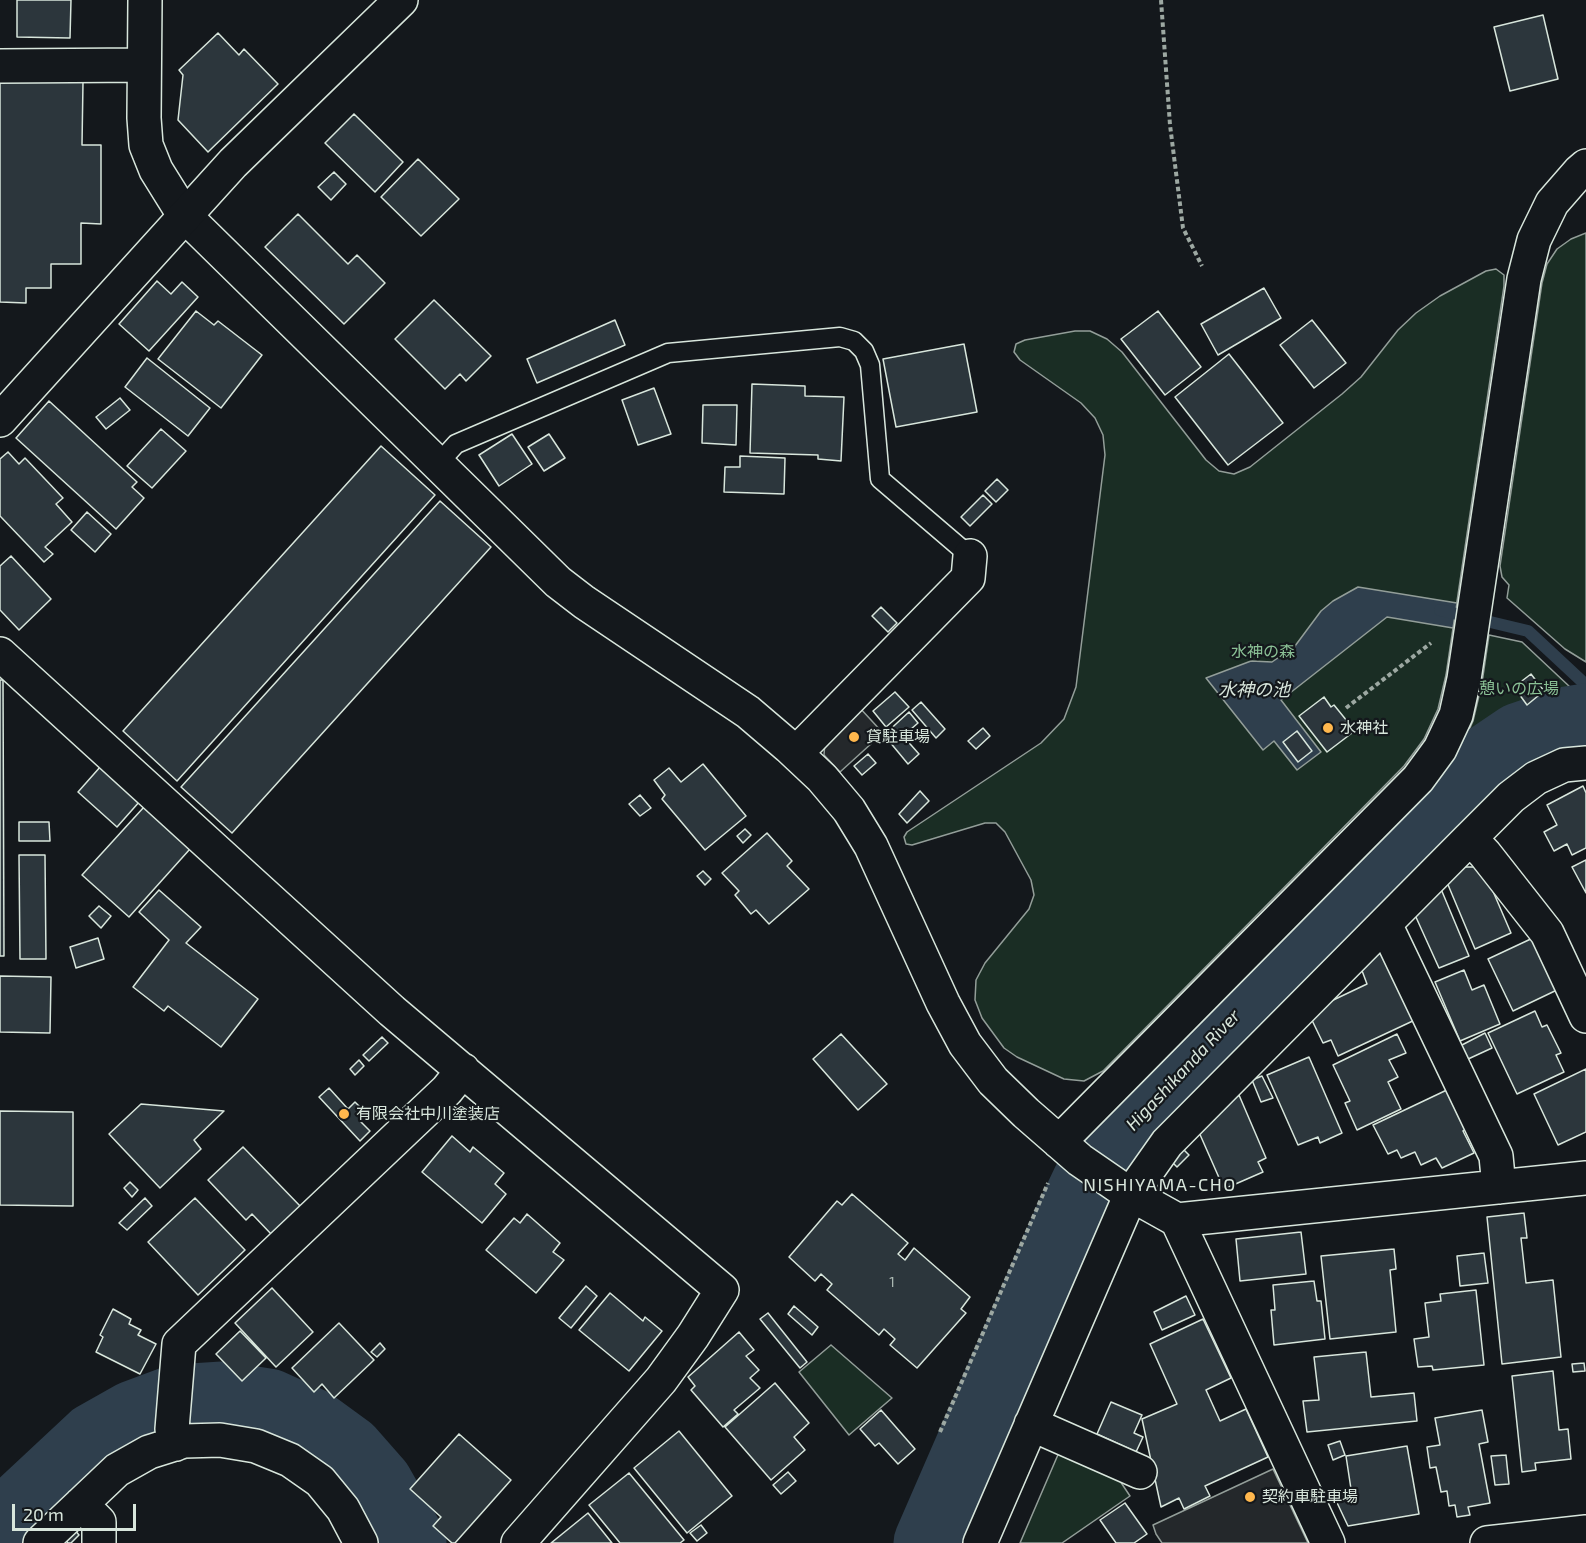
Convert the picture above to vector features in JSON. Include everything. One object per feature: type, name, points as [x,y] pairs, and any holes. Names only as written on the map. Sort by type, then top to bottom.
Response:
[{"type":"street","points":[[145,0],[146,145],[156,170],[184,215],[558,582],[584,602],[748,712],[822,778],[849,810],[871,846],[943,1003],[965,1044],[993,1081],[1069,1151],[1128,1192],[1177,1220],[1328,1543]]},
{"type":"street","points":[[0,420],[233,163],[401,0]]},
{"type":"street","points":[[0,66],[144,65]]},
{"type":"street","points":[[1069,1151],[1418,778],[1440,749],[1456,715],[1473,618],[1524,279],[1534,240],[1552,203],[1586,166]]},
{"type":"street","points":[[796,753],[968,578],[970,556]]},
{"type":"street","points":[[0,654],[392,1011],[722,1290],[693,1336],[661,1380],[518,1543]]},
{"type":"street","points":[[980,1543],[1128,1192],[1167,1143],[1511,797],[1536,778],[1564,765],[1586,763]]},
{"type":"street","points":[[1470,838],[1547,933],[1586,1016]]},
{"type":"street","points":[[1385,924],[1496,1156],[1499,1187]]},
{"type":"street","points":[[174,1436],[179,1344],[447,1090],[463,1070]]},
{"type":"street","points":[[1177,1220],[1586,1178]]},
{"type":"street","points":[[1031,1424],[1140,1472]]},
{"type":"street","points":[[40,1543],[117,1470],[174,1436]]},
{"type":"street","points":[[174,1436],[184,1441],[220,1440],[256,1446],[290,1460],[320,1482],[343,1509],[361,1543]]},
{"type":"street","points":[[81,1504],[99,1522],[99,1543]]},
{"type":"street","points":[[1487,1543],[1586,1532]]},
{"type":"lane","points":[[437,465],[456,444],[668,353],[840,337],[854,341],[864,351],[870,365],[880,479],[970,556]]},
{"type":"path","points":[[1161,0],[1170,125],[1183,228],[1202,266]]},
{"type":"path","points":[[1346,708],[1435,640]]},
{"type":"path","points":[[940,1432],[1046,1189]]},
{"type":"green space","points":[[1586,233],[1586,662],[1565,649],[1507,598],[1509,585],[1502,577],[1500,566],[1542,283],[1547,264],[1557,249],[1571,239]]},
{"type":"green space","name":"水神の森","points":[[1496,269],[1504,275],[1504,286],[1446,675],[1438,709],[1424,739],[1404,766],[1103,1071],[1084,1081],[1064,1079],[1017,1057],[1004,1048],[982,1018],[975,1000],[976,980],[985,963],[1029,909],[1034,895],[1031,880],[1005,832],[996,823],[985,823],[912,845],[906,844],[904,837],[907,832],[1041,743],[1064,719],[1076,687],[1105,455],[1103,435],[1095,418],[1081,403],[1020,360],[1014,352],[1016,344],[1025,340],[1075,331],[1090,331],[1107,339],[1122,352],[1206,460],[1219,471],[1234,474],[1250,467],[1342,394],[1361,377],[1398,330],[1416,313],[1440,296],[1486,271]]},
{"type":"green space","name":"憩いの広場","points":[[1489,635],[1522,642],[1586,702],[1586,709],[1564,712],[1515,729],[1451,770],[1473,721],[1482,683]]},
{"type":"green space","points":[[831,1345],[892,1398],[849,1435],[799,1372]]},
{"type":"green space","points":[[1060,1450],[1116,1475],[1130,1496],[1062,1543],[1020,1543]]},
{"type":"shaded area","name":"貸駐車場","points":[[859,707],[883,733],[840,772],[824,755],[825,742]]},
{"type":"shaded area","name":"契約車駐車場","points":[[1273,1469],[1308,1543],[1162,1543],[1156,1534],[1153,1525]]},
{"type":"water","name":"水神の池","points":[[1358,587],[1457,603],[1453,628],[1387,617],[1281,700],[1321,752],[1297,770],[1274,741],[1263,750],[1206,678],[1251,661],[1272,662],[1295,646],[1321,611],[1333,601]]},
{"type":"building","points":[[17,0],[71,0],[70,38],[17,37]]},
{"type":"building","points":[[1543,15],[1558,79],[1510,91],[1494,27]]},
{"type":"building","points":[[218,33],[239,55],[244,49],[278,84],[208,152],[178,120],[183,75],[179,70]]},
{"type":"building","points":[[0,81],[83,82],[82,145],[101,145],[101,224],[81,223],[81,264],[51,264],[51,288],[26,288],[26,303],[0,302]]},
{"type":"building","points":[[354,114],[403,162],[375,192],[325,143]]},
{"type":"building","points":[[418,159],[459,199],[421,236],[381,197]]},
{"type":"building","points":[[334,172],[346,184],[331,200],[318,187]]},
{"type":"building","points":[[298,214],[348,264],[357,255],[385,283],[344,324],[265,247]]},
{"type":"building","points":[[157,281],[171,294],[182,282],[198,297],[149,351],[119,324]]},
{"type":"building","points":[[1264,288],[1281,318],[1218,355],[1201,324]]},
{"type":"building","points":[[434,300],[491,356],[466,381],[460,374],[445,389],[395,339]]},
{"type":"building","points":[[196,311],[214,325],[218,321],[262,355],[221,408],[158,359]]},
{"type":"building","points":[[1158,311],[1201,367],[1165,395],[1121,339]]},
{"type":"building","points":[[615,320],[625,345],[537,383],[527,359]]},
{"type":"building","points":[[1312,320],[1346,363],[1314,388],[1280,345]]},
{"type":"building","points":[[964,344],[977,412],[896,427],[883,359]]},
{"type":"building","points":[[1229,354],[1283,423],[1228,465],[1175,397]]},
{"type":"building","points":[[147,358],[210,408],[188,436],[125,387]]},
{"type":"building","points":[[752,384],[805,386],[805,396],[844,397],[841,461],[818,459],[818,455],[750,453]]},
{"type":"building","points":[[654,388],[671,434],[638,445],[622,400]]},
{"type":"building","points":[[120,398],[130,410],[106,429],[96,417]]},
{"type":"building","points":[[49,401],[137,482],[132,487],[144,498],[116,529],[16,438]]},
{"type":"building","points":[[703,405],[737,405],[736,445],[702,443]]},
{"type":"building","points":[[161,429],[186,451],[152,488],[127,466]]},
{"type":"building","points":[[512,434],[532,464],[499,486],[479,455]]},
{"type":"building","points":[[549,434],[565,458],[544,471],[528,447]]},
{"type":"building","points":[[381,446],[435,495],[177,781],[123,731]]},
{"type":"building","points":[[8,452],[19,464],[25,458],[63,498],[56,504],[72,522],[45,547],[53,554],[44,562],[0,516],[0,459]]},
{"type":"building","points":[[740,456],[785,458],[784,494],[724,492],[725,467],[740,467]]},
{"type":"building","points":[[997,479],[1008,490],[996,502],[985,491]]},
{"type":"building","points":[[983,495],[992,504],[970,526],[961,517]]},
{"type":"building","points":[[440,501],[491,547],[232,833],[181,787]]},
{"type":"building","points":[[87,512],[111,534],[95,552],[71,530]]},
{"type":"building","points":[[11,556],[51,599],[19,630],[0,610],[0,566]]},
{"type":"building","points":[[881,607],[897,623],[888,632],[872,616]]},
{"type":"building","points":[[1531,674],[1544,691],[1527,705],[1514,687]]},
{"type":"building","points":[[0,680],[3,680],[4,956],[0,956]]},
{"type":"building","points":[[895,692],[909,707],[886,727],[873,711]]},
{"type":"building","name":"水神社","points":[[1324,697],[1331,707],[1334,705],[1347,721],[1344,723],[1352,733],[1327,752],[1299,716]]},
{"type":"building","points":[[921,702],[945,729],[936,738],[912,710]]},
{"type":"building","points":[[909,712],[918,723],[903,736],[919,754],[908,764],[884,735]]},
{"type":"building","points":[[983,728],[990,736],[976,749],[968,741]]},
{"type":"building","points":[[1297,731],[1312,751],[1298,762],[1283,742]]},
{"type":"building","points":[[868,754],[876,763],[862,775],[854,766]]},
{"type":"building","points":[[703,764],[746,816],[705,850],[662,799],[665,795],[654,780],[669,768],[681,782]]},
{"type":"building","points":[[101,766],[140,801],[117,827],[78,792]]},
{"type":"building","points":[[1583,786],[1586,793],[1586,848],[1572,855],[1567,844],[1554,851],[1544,832],[1557,825],[1547,805]]},
{"type":"building","points":[[920,791],[929,801],[907,823],[899,814]]},
{"type":"building","points":[[640,795],[651,808],[640,816],[629,804]]},
{"type":"building","points":[[144,807],[190,849],[129,917],[82,875]]},
{"type":"building","points":[[19,822],[49,822],[50,841],[19,841]]},
{"type":"building","points":[[745,829],[751,835],[743,843],[737,836]]},
{"type":"building","points":[[767,833],[792,861],[787,866],[809,889],[769,924],[756,910],[751,914],[735,895],[739,891],[722,873]]},
{"type":"building","points":[[19,855],[45,855],[46,959],[20,959]]},
{"type":"building","points":[[1586,860],[1586,893],[1572,867]]},
{"type":"building","points":[[1460,867],[1475,867],[1492,889],[1511,933],[1475,949],[1446,880]]},
{"type":"building","points":[[703,871],[711,879],[705,885],[697,876]]},
{"type":"building","points":[[1441,889],[1469,956],[1439,968],[1415,915]]},
{"type":"building","points":[[159,890],[201,927],[186,943],[258,999],[221,1047],[168,1006],[164,1011],[133,987],[169,940],[139,912]]},
{"type":"building","points":[[99,906],[111,916],[101,928],[89,916]]},
{"type":"building","points":[[1535,937],[1559,989],[1513,1011],[1488,959]]},
{"type":"building","points":[[98,938],[104,959],[76,968],[70,947]]},
{"type":"building","points":[[1377,952],[1385,953],[1417,1019],[1338,1056],[1331,1040],[1323,1043],[1308,1012],[1367,984],[1361,968]]},
{"type":"building","points":[[1464,970],[1472,990],[1484,985],[1500,1024],[1460,1041],[1435,982]]},
{"type":"building","points":[[0,976],[51,977],[50,1033],[0,1032]]},
{"type":"building","points":[[1535,1011],[1542,1027],[1547,1025],[1561,1053],[1556,1055],[1564,1072],[1517,1094],[1488,1033]]},
{"type":"building","points":[[1485,1033],[1492,1048],[1466,1060],[1460,1046]]},
{"type":"building","points":[[841,1034],[887,1084],[858,1110],[813,1059]]},
{"type":"building","points":[[1397,1034],[1406,1053],[1389,1060],[1398,1077],[1388,1082],[1401,1109],[1357,1130],[1345,1103],[1350,1101],[1333,1065]]},
{"type":"building","points":[[382,1037],[388,1043],[369,1061],[363,1055]]},
{"type":"building","points":[[1309,1057],[1342,1133],[1320,1143],[1318,1137],[1298,1145],[1267,1075]]},
{"type":"building","points":[[359,1060],[364,1066],[355,1075],[350,1069]]},
{"type":"building","points":[[1586,1069],[1586,1132],[1558,1145],[1534,1094]]},
{"type":"building","points":[[1262,1076],[1273,1098],[1261,1102],[1252,1080]]},
{"type":"building","points":[[329,1088],[348,1109],[355,1102],[367,1114],[360,1121],[370,1131],[360,1141],[319,1097]]},
{"type":"building","points":[[1451,1088],[1470,1127],[1463,1131],[1474,1153],[1442,1168],[1436,1158],[1421,1165],[1415,1152],[1401,1158],[1397,1150],[1388,1154],[1373,1125]]},
{"type":"building","points":[[1239,1095],[1266,1158],[1258,1162],[1263,1172],[1224,1189],[1198,1130],[1227,1100]]},
{"type":"building","points":[[141,1104],[224,1111],[194,1140],[201,1149],[160,1188],[109,1134]]},
{"type":"building","points":[[0,1111],[73,1112],[73,1206],[0,1205]]},
{"type":"building","points":[[452,1136],[470,1152],[473,1147],[504,1173],[495,1184],[506,1194],[482,1223],[422,1172]]},
{"type":"building","points":[[243,1147],[302,1208],[273,1236],[252,1214],[246,1220],[208,1180]]},
{"type":"building","points":[[1181,1147],[1189,1155],[1177,1167],[1169,1159]]},
{"type":"building","points":[[130,1182],[138,1190],[132,1197],[124,1188]]},
{"type":"building","points":[[852,1194],[908,1243],[898,1254],[905,1260],[914,1248],[970,1297],[961,1309],[966,1313],[917,1368],[890,1345],[895,1339],[884,1329],[879,1335],[827,1290],[832,1284],[821,1274],[815,1281],[789,1257],[837,1201],[842,1205]]},
{"type":"building","points":[[145,1198],[152,1206],[127,1230],[119,1223]]},
{"type":"building","points":[[195,1198],[245,1250],[198,1295],[148,1242]]},
{"type":"building","points":[[1524,1213],[1527,1238],[1521,1238],[1526,1283],[1553,1280],[1561,1357],[1502,1364],[1487,1217]]},
{"type":"building","points":[[527,1214],[560,1243],[553,1252],[564,1260],[536,1293],[486,1250],[514,1218],[520,1223]]},
{"type":"building","points":[[1301,1232],[1306,1274],[1240,1281],[1236,1239]]},
{"type":"building","points":[[1394,1249],[1396,1269],[1390,1270],[1396,1332],[1330,1339],[1321,1256]]},
{"type":"building","points":[[1484,1253],[1488,1283],[1460,1286],[1457,1256]]},
{"type":"building","points":[[1314,1281],[1317,1301],[1321,1301],[1325,1339],[1274,1345],[1271,1310],[1275,1310],[1273,1285]]},
{"type":"building","points":[[586,1286],[597,1296],[571,1328],[559,1318]]},
{"type":"building","points":[[272,1288],[313,1332],[276,1367],[235,1323]]},
{"type":"building","points":[[1476,1290],[1484,1365],[1433,1370],[1432,1366],[1418,1367],[1414,1339],[1429,1337],[1425,1303],[1441,1301],[1440,1294]]},
{"type":"building","points":[[610,1293],[643,1321],[645,1317],[662,1331],[629,1371],[579,1330]]},
{"type":"building","points":[[1186,1296],[1195,1315],[1162,1330],[1154,1312]]},
{"type":"building","points":[[794,1306],[818,1327],[812,1335],[788,1314]]},
{"type":"building","points":[[113,1309],[131,1319],[129,1324],[141,1330],[138,1335],[156,1344],[140,1374],[96,1352],[103,1337],[100,1335]]},
{"type":"building","points":[[768,1313],[807,1362],[800,1368],[760,1319]]},
{"type":"building","points":[[1203,1319],[1231,1378],[1206,1390],[1220,1421],[1246,1409],[1268,1457],[1205,1486],[1210,1496],[1184,1509],[1179,1498],[1161,1507],[1142,1419],[1177,1404],[1150,1344]]},
{"type":"building","points":[[339,1323],[374,1360],[334,1398],[322,1384],[314,1392],[292,1368]]},
{"type":"building","points":[[240,1331],[266,1358],[242,1381],[216,1354]]},
{"type":"building","points":[[739,1332],[754,1350],[746,1356],[759,1370],[750,1378],[760,1388],[734,1410],[738,1414],[723,1427],[691,1390],[695,1386],[688,1377]]},
{"type":"building","points":[[380,1343],[385,1349],[377,1357],[371,1352]]},
{"type":"building","points":[[1366,1352],[1371,1397],[1414,1393],[1417,1421],[1307,1432],[1303,1401],[1319,1400],[1314,1357]]},
{"type":"building","points":[[1584,1363],[1585,1371],[1573,1372],[1572,1364]]},
{"type":"building","points":[[1553,1371],[1559,1430],[1568,1429],[1571,1459],[1535,1463],[1536,1470],[1522,1472],[1512,1376]]},
{"type":"building","points":[[775,1383],[809,1423],[794,1437],[805,1450],[771,1480],[725,1427]]},
{"type":"building","points":[[1111,1402],[1142,1415],[1134,1433],[1143,1437],[1136,1452],[1097,1434]]},
{"type":"building","points":[[881,1410],[915,1449],[898,1464],[879,1443],[875,1446],[860,1429]]},
{"type":"building","points":[[1482,1410],[1488,1442],[1479,1444],[1490,1503],[1468,1507],[1470,1515],[1457,1517],[1455,1505],[1449,1506],[1447,1491],[1441,1492],[1436,1467],[1430,1468],[1427,1447],[1440,1445],[1435,1418]]},
{"type":"building","points":[[679,1431],[732,1496],[687,1533],[634,1468]]},
{"type":"building","points":[[459,1434],[511,1480],[455,1543],[452,1543],[433,1526],[441,1517],[410,1489]]},
{"type":"building","points":[[1340,1441],[1345,1455],[1333,1460],[1328,1445]]},
{"type":"building","points":[[1407,1446],[1419,1514],[1348,1526],[1332,1492],[1351,1489],[1346,1456]]},
{"type":"building","points":[[1506,1455],[1509,1484],[1495,1485],[1491,1456]]},
{"type":"building","points":[[788,1472],[796,1481],[781,1494],[773,1485]]},
{"type":"building","points":[[629,1473],[684,1540],[680,1543],[620,1543],[589,1505]]},
{"type":"building","points":[[1125,1503],[1147,1534],[1134,1543],[1116,1543],[1100,1520]]},
{"type":"building","points":[[588,1513],[612,1543],[551,1543]]},
{"type":"building","points":[[701,1525],[707,1533],[697,1541],[690,1533]]},
{"type":"building","points":[[74,1529],[79,1535],[68,1543],[64,1538]]},
{"type":"waterway","points":[[1440,610],[1528,631],[1586,685]]},
{"type":"waterway","name":"Higashikanda River","points":[[931,1543],[1071,1221],[1089,1183],[1111,1149],[1173,1076],[1480,767],[1520,740],[1567,724],[1586,721]]},
{"type":"waterway","name":"Higashikanda River","points":[[0,1529],[95,1440],[134,1418],[177,1402],[223,1399],[268,1406],[310,1425],[347,1452],[376,1485],[409,1543]]},
{"type":"place","name":"水神社","points":[[1328,728]]},
{"type":"place","name":"貸駐車場","points":[[854,737]]},
{"type":"place","name":"有限会社中川塗装店","points":[[344,1114]]},
{"type":"place","name":"契約車駐車場","points":[[1250,1497]]},
{"type":"district","name":"NISHIYAMA-CHO","points":[[1160,1185]]}]
